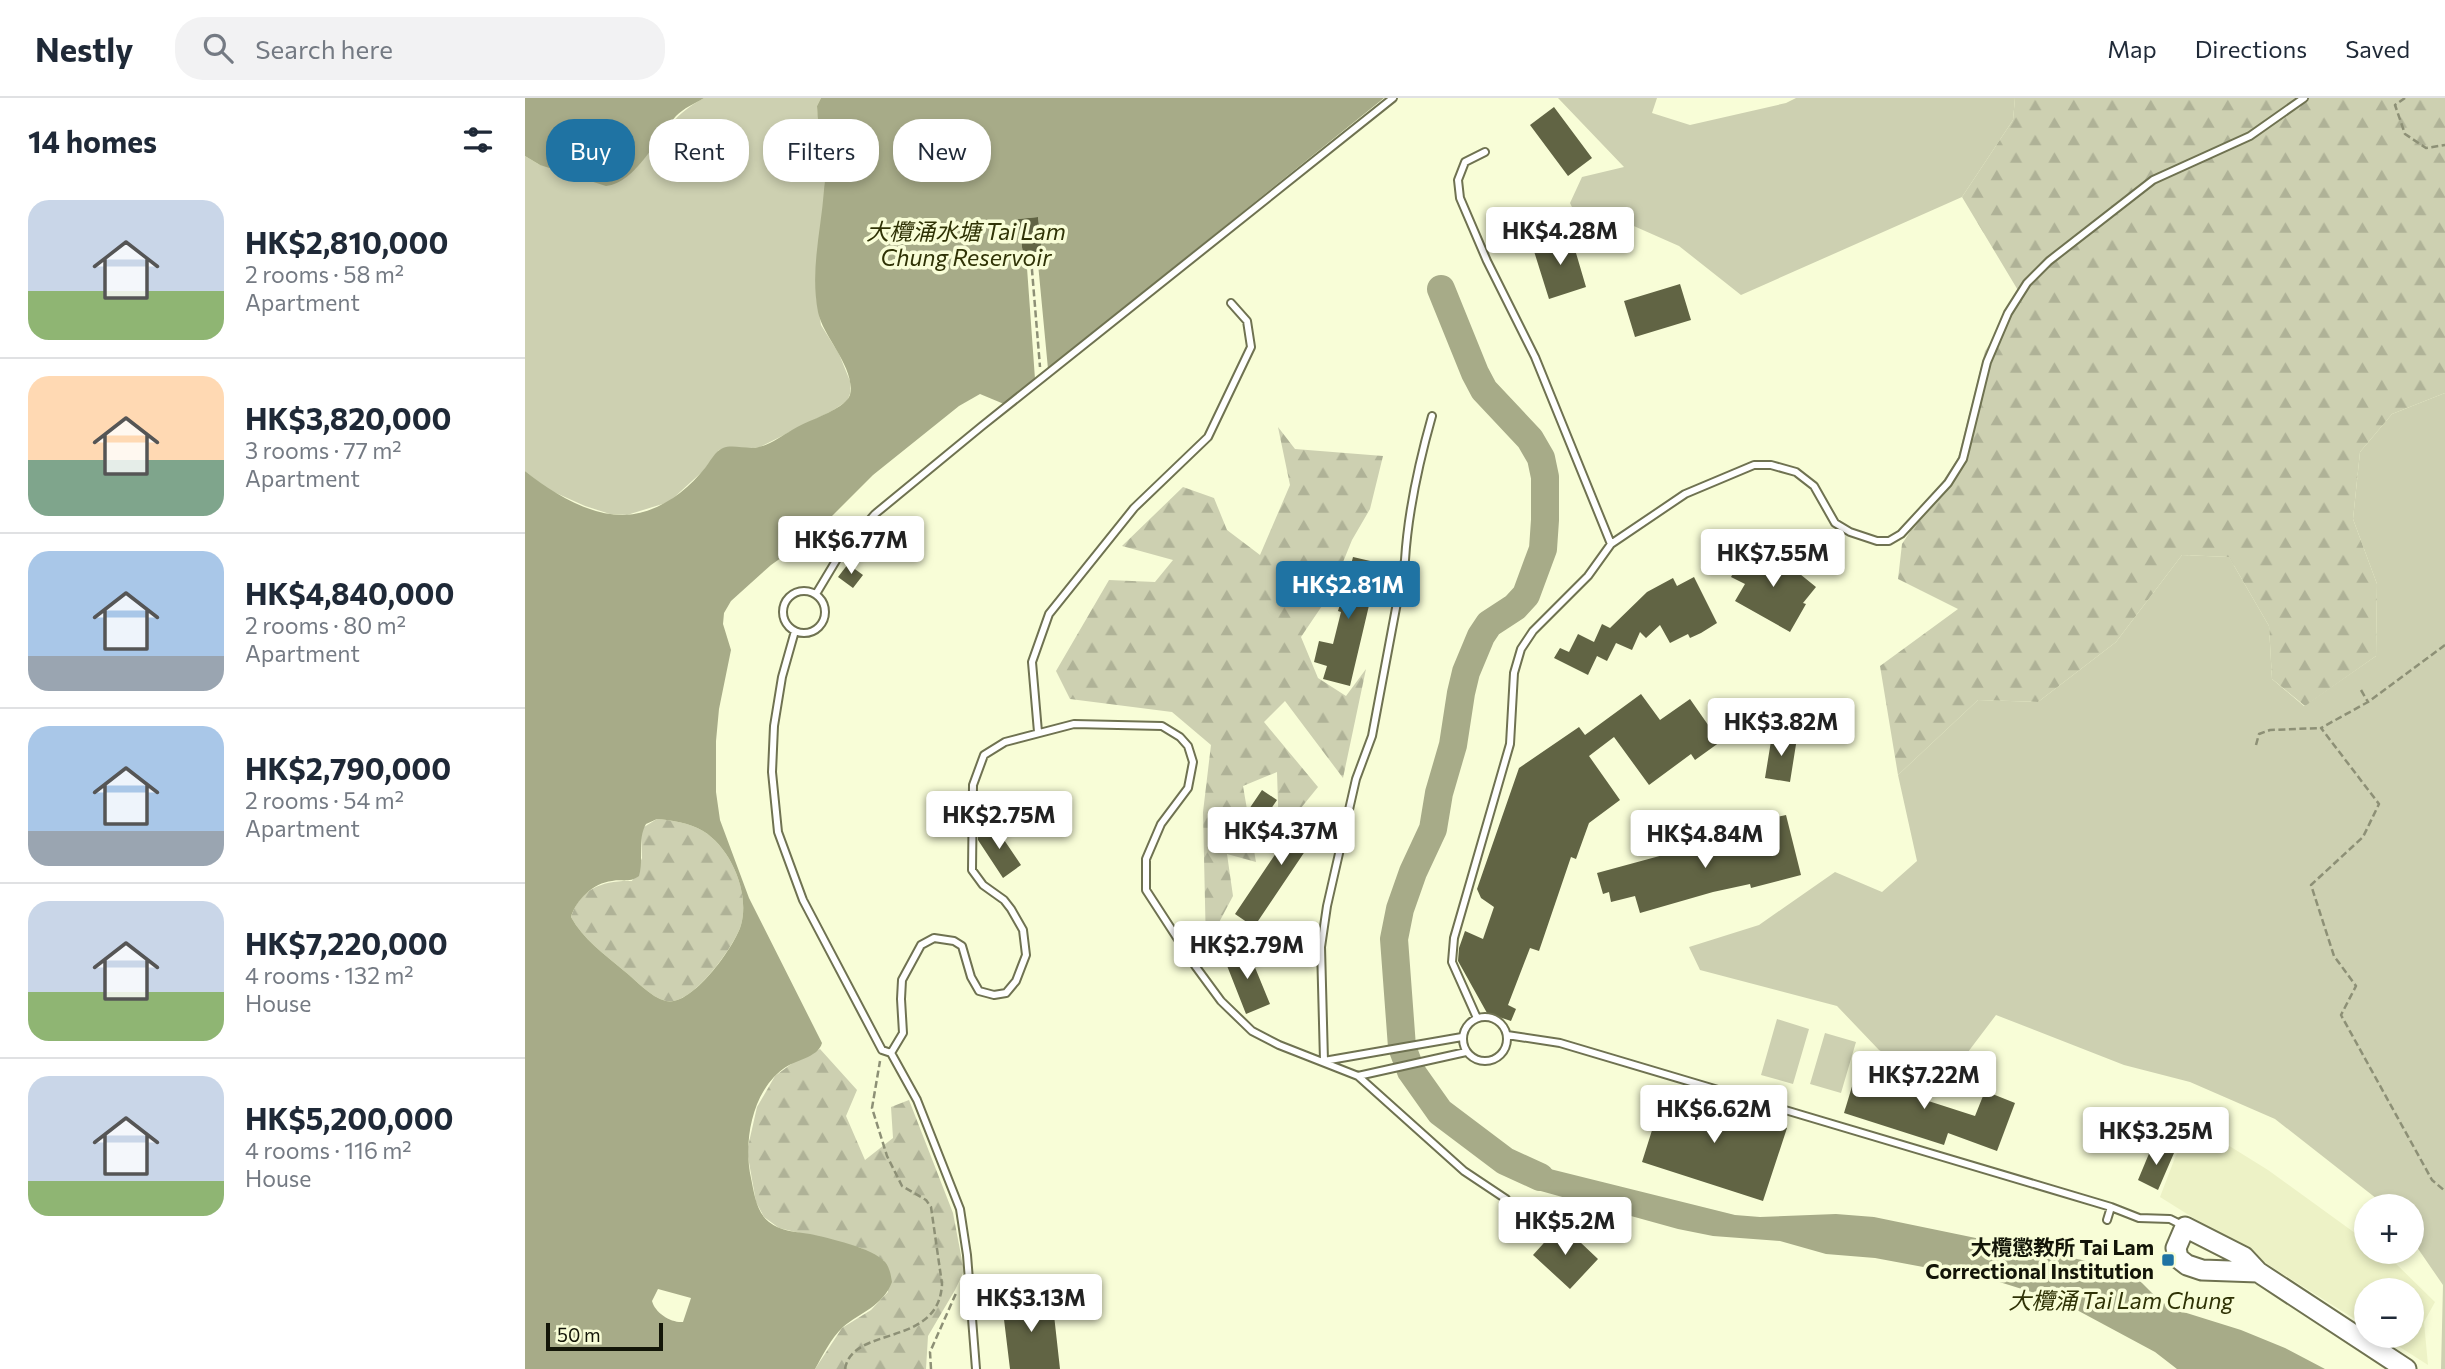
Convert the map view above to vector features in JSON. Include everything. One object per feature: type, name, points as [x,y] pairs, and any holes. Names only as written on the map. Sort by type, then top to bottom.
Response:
[{"type":"street","points":[[2258,1272],[2202,1270],[2187,1265],[2178,1258],[2176,1248],[2185,1227],[2244,1257],[2258,1272],[2406,1369]]},
{"type":"lane","points":[[815,594],[840,554],[875,514],[1393,98]]},
{"type":"lane","points":[[1477,1017],[1452,962],[1454,938],[1510,744],[1514,673],[1521,649],[1533,631],[1588,576],[1611,544],[1685,494],[1754,465],[1771,465],[1796,472],[1814,486],[1835,523],[1850,532],[1877,541],[1889,541],[1901,534],[1948,483],[1963,459],[1987,362],[2008,313],[2027,283],[2049,261],[2153,180],[2250,136],[2304,98]]},
{"type":"lane","points":[[1485,152],[1465,162],[1458,180],[1460,198],[1487,261],[1535,357],[1611,544]]},
{"type":"lane","points":[[1038,733],[1033,662],[1049,614],[1134,508],[1208,437],[1251,347],[1247,321],[1231,303]]},
{"type":"lane","points":[[1324,1061],[1321,947],[1327,906],[1356,779],[1372,736],[1424,444],[1432,416]]},
{"type":"lane","points":[[802,590],[815,594],[824,604],[824,618],[815,630],[795,631],[782,615],[785,601],[795,592],[802,590]]},
{"type":"lane","points":[[795,631],[782,677],[774,726],[772,772],[778,832],[803,900],[882,1050],[891,1053],[917,1100],[960,1209],[969,1275],[976,1369]]},
{"type":"lane","points":[[891,1053],[903,1033],[902,980],[921,945],[935,938],[954,941],[962,946],[971,977],[979,990],[994,995],[1006,993],[1016,981],[1026,955],[1023,930],[1005,900],[983,885],[972,870],[973,785],[984,755],[1005,741],[1074,724],[1162,726],[1180,737],[1188,746],[1193,762],[1188,788],[1161,824],[1146,859],[1146,890],[1202,976],[1221,1001],[1252,1031],[1279,1045],[1358,1076],[1464,1171],[1506,1199]]},
{"type":"lane","points":[[1477,1017],[1496,1019],[1505,1029],[1507,1035],[1504,1050],[1493,1059],[1478,1060],[1466,1052],[1462,1037],[1467,1025],[1477,1017]]},
{"type":"lane","points":[[1507,1035],[1560,1043],[2139,1218],[2170,1219],[2185,1227]]},
{"type":"lane","points":[[1324,1061],[1462,1037]]},
{"type":"lane","points":[[1358,1076],[1466,1052]]},
{"type":"lane","points":[[2107,1220],[2111,1208]]},
{"type":"lane","points":[[970,1294],[1047,1284]]},
{"type":"path","points":[[2405,98],[2395,106],[2405,134],[2426,148],[2445,145]]},
{"type":"path","points":[[1031,258],[1041,379]]},
{"type":"path","points":[[2256,745],[2259,734],[2270,730],[2321,728],[2368,702],[2445,646]]},
{"type":"path","points":[[2361,690],[2368,702]]},
{"type":"path","points":[[2321,728],[2379,804],[2363,837],[2311,885],[2334,956],[2356,986],[2341,1015],[2432,1180],[2445,1191]]},
{"type":"path","points":[[845,1369],[854,1351],[900,1334],[929,1317],[941,1295],[942,1284],[931,1207],[926,1200],[902,1186],[887,1156],[872,1108],[882,1050]]},
{"type":"path","points":[[931,1369],[930,1352],[959,1286],[969,1275]]},
{"type":"shaded area","points":[[2189,1121],[2268,1170],[2354,1232],[2354,1264],[2396,1264],[2410,1278],[2354,1278],[2354,1318],[2160,1197]]},
{"type":"shaded area","points":[[2424,1291],[2435,1302],[2424,1322]]},
{"type":"shaded area","points":[[2424,1322],[2428,1365],[2401,1348],[2424,1348]]},
{"type":"green space","points":[[704,98],[821,98],[817,106],[818,119],[763,119],[763,182],[824,182],[816,295],[821,325],[839,354],[850,381],[850,394],[847,401],[832,411],[760,447],[729,447],[719,450],[703,471],[669,502],[627,515],[610,514],[547,489],[525,471],[525,156],[540,165],[546,165],[546,182],[635,182],[635,169],[649,151],[649,182],[749,182],[749,119],[675,119]]},
{"type":"green space","points":[[1558,98],[1657,98],[1652,113],[1690,125],[1786,103],[1796,98],[2015,98],[2013,120],[1962,197],[1741,295],[1679,246],[1627,223],[1585,234],[1570,203],[1582,177],[1624,167]]},
{"type":"green space","points":[[2015,98],[2445,98],[2445,393],[2392,414],[2360,452],[2353,519],[2377,584],[2376,656],[2305,706],[2272,679],[2269,626],[2229,557],[2182,555],[2116,642],[2038,702],[1978,700],[1898,775],[1880,666],[1958,609],[1898,579],[1902,544],[1958,458],[1985,351],[2011,313],[2019,292],[1962,197],[2013,120]]},
{"type":"green space","points":[[2445,393],[2445,1369],[2441,1369],[2443,1285],[2424,1257],[2424,1194],[2371,1194],[2275,1119],[2190,1082],[2124,1065],[1996,1015],[1943,1085],[1879,1050],[1837,1006],[1700,970],[1689,947],[1759,925],[1835,872],[1882,892],[1917,861],[1898,775],[1978,700],[2038,702],[2116,642],[2182,555],[2229,557],[2269,626],[2272,679],[2304,706],[2376,656],[2377,584],[2353,519],[2360,452],[2392,414]]},
{"type":"green space","points":[[1278,427],[1295,449],[1383,456],[1370,509],[1352,540],[1330,594],[1301,637],[1318,678],[1346,696],[1366,669],[1343,778],[1285,701],[1264,722],[1318,787],[1279,835],[1277,772],[1243,786],[1256,862],[1227,854],[1233,896],[1206,947],[1203,812],[1211,745],[1172,712],[1070,699],[1056,671],[1109,580],[1155,582],[1173,560],[1122,546],[1183,487],[1214,498],[1227,530],[1260,555],[1290,485]]},
{"type":"green space","points":[[657,819],[692,826],[713,839],[722,848],[736,872],[743,899],[741,925],[711,973],[688,994],[666,1001],[649,992],[594,946],[571,917],[580,899],[594,888],[612,882],[632,881],[642,858],[641,835],[644,827]]},
{"type":"green space","points":[[1777,1019],[1809,1029],[1793,1084],[1761,1075]]},
{"type":"green space","points":[[1825,1033],[1856,1042],[1841,1093],[1810,1084]]},
{"type":"green space","points":[[820,1049],[857,1090],[846,1116],[865,1160],[893,1138],[891,1107],[909,1100],[953,1213],[964,1271],[928,1336],[926,1369],[815,1369],[842,1328],[871,1310],[888,1292],[884,1261],[861,1248],[779,1228],[764,1217],[756,1202],[747,1151],[757,1107],[775,1076],[794,1062]]},
{"type":"water","points":[[525,98],[704,98],[674,119],[649,119],[649,153],[635,169],[635,119],[546,119],[546,167],[525,156]]},
{"type":"water","name":"大欖涌水塘 Tai Lam Chung Reservoir","points":[[821,98],[1384,98],[1004,404],[980,394],[959,406],[873,475],[812,536],[771,565],[731,601],[724,613],[723,624],[731,650],[719,709],[716,741],[716,792],[720,820],[749,898],[822,1043],[816,1052],[783,1069],[772,1079],[757,1104],[748,1149],[755,1195],[761,1213],[773,1225],[871,1252],[887,1264],[892,1282],[877,1303],[839,1331],[815,1369],[525,1369],[525,471],[559,495],[598,512],[625,515],[637,513],[660,506],[680,493],[720,449],[763,446],[834,410],[847,400],[851,385],[848,374],[821,322],[816,296],[816,266],[825,182],[879,182],[879,119],[818,119],[817,106]],"holes":[[[657,819],[675,821],[703,831],[722,848],[736,872],[743,899],[743,912],[737,935],[711,973],[688,995],[666,1001],[649,992],[594,946],[571,917],[581,899],[598,885],[639,876],[641,843],[646,824]],[[658,1289],[691,1298],[683,1322],[669,1319],[660,1313],[652,1301]]]},
{"type":"water","points":[[593,182],[619,182],[617,183],[606,186]]},
{"type":"water","name":"大欖涌 Tai Lam Chung","points":[[1514,1160],[1735,1215],[1760,1217],[1836,1214],[1874,1217],[2082,1260],[2137,1278],[2160,1301],[2177,1310],[2241,1330],[2285,1348],[2325,1369],[2177,1369],[2155,1352],[2048,1297],[1993,1280],[1875,1258],[1826,1254],[1780,1241],[1713,1236],[1678,1229],[1537,1190],[1519,1178],[1505,1161]]},
{"type":"pier","points":[[1038,217],[1042,251],[1037,253],[1048,369],[1035,379],[1026,254],[1023,254],[1018,219]]},
{"type":"building","points":[[1554,107],[1592,158],[1568,176],[1530,125]]},
{"type":"building","points":[[1038,217],[1042,251],[1023,254],[1018,219]]},
{"type":"building","points":[[1571,236],[1586,287],[1549,299],[1533,248]]},
{"type":"building","points":[[1680,284],[1691,320],[1635,337],[1624,301]]},
{"type":"building","points":[[1764,545],[1816,587],[1803,603],[1806,604],[1790,632],[1735,601],[1745,584],[1731,577],[1737,566],[1744,570]]},
{"type":"building","points":[[1353,557],[1379,563],[1350,686],[1323,679],[1327,666],[1314,662],[1319,641],[1333,644],[1341,612],[1338,611],[1342,598],[1328,595],[1334,573],[1348,576]]},
{"type":"building","points":[[848,564],[863,575],[853,588],[838,577]]},
{"type":"building","points":[[1694,577],[1717,623],[1701,633],[1690,638],[1688,634],[1670,643],[1660,625],[1646,638],[1640,632],[1632,650],[1616,643],[1607,661],[1597,656],[1588,675],[1554,658],[1560,648],[1569,652],[1578,634],[1594,642],[1602,624],[1610,628],[1647,592],[1673,578],[1677,586]]},
{"type":"building","points":[[1641,694],[1660,720],[1690,699],[1720,742],[1695,760],[1691,754],[1649,785],[1614,737],[1589,756],[1620,800],[1589,823],[1576,859],[1571,857],[1539,951],[1530,948],[1508,1005],[1516,1009],[1511,1021],[1487,1013],[1458,961],[1459,948],[1465,931],[1483,939],[1494,907],[1481,898],[1477,889],[1519,768],[1579,727],[1585,735]]},
{"type":"building","points":[[1772,735],[1797,738],[1790,782],[1765,778]]},
{"type":"building","points":[[1262,790],[1277,800],[1247,844],[1232,834]]},
{"type":"building","points":[[1307,807],[1326,820],[1254,927],[1235,914]]},
{"type":"building","points":[[1786,815],[1801,875],[1751,888],[1750,884],[1713,892],[1640,913],[1635,896],[1611,902],[1609,892],[1603,894],[1597,873],[1700,845],[1699,841],[1712,837],[1714,844],[1776,833],[1772,818]]},
{"type":"building","points":[[994,825],[1021,865],[1003,878],[978,840],[978,836]]},
{"type":"building","points":[[1247,948],[1270,1004],[1246,1014],[1224,958]]},
{"type":"building","points":[[1860,1060],[1896,1071],[1891,1089],[1975,1116],[1985,1091],[2015,1103],[1997,1151],[1948,1133],[1944,1145],[1844,1113]]},
{"type":"building","points":[[1665,1089],[1787,1128],[1763,1201],[1642,1162]]},
{"type":"building","points":[[2153,1144],[2174,1153],[2158,1190],[2138,1180]]},
{"type":"building","points":[[1561,1224],[1598,1259],[1570,1289],[1533,1255]]},
{"type":"building","points":[[1052,1297],[1060,1369],[1010,1369],[1002,1303]]},
{"type":"waterway","name":"大欖涌 Tai Lam Chung","points":[[1441,289],[1484,390],[1530,439],[1541,458],[1545,477],[1545,520],[1543,549],[1526,595],[1515,607],[1489,624],[1466,672],[1453,745],[1439,793],[1433,829],[1400,909],[1394,939],[1402,1047],[1411,1071],[1440,1112],[1505,1161],[1540,1177]]},
{"type":"place","name":"大欖懲教所 Tai Lam Correctional Institution","points":[[2168,1260]]}]
